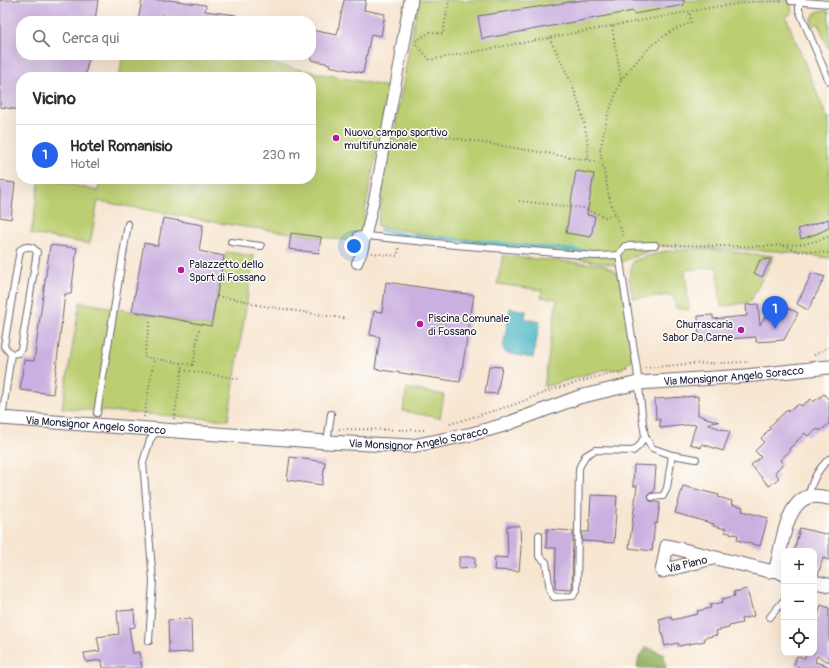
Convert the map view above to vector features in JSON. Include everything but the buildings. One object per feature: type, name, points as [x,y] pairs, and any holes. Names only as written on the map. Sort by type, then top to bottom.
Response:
[{"type":"street","points":[[357,263],[362,252],[361,235],[375,195],[392,111],[411,0]]},
{"type":"street","name":"Via Monsignor Angelo Soracco","points":[[1,418],[326,442],[412,446],[472,434],[504,425],[579,397],[638,383],[745,376],[829,367]]},
{"type":"street","points":[[808,497],[817,496],[829,498]]},
{"type":"street","name":"Via Piano","points":[[781,548],[790,516],[799,501],[808,497]]},
{"type":"street","name":"Via Piano","points":[[781,549],[777,564],[781,572]]},
{"type":"street","name":"Via Piano","points":[[713,558],[769,571],[781,572]]},
{"type":"street","points":[[817,583],[829,585]]},
{"type":"lane","points":[[799,1],[799,10],[829,80]]},
{"type":"lane","points":[[791,2],[799,1],[829,4]]},
{"type":"lane","points":[[97,413],[128,224]]},
{"type":"lane","points":[[361,235],[455,245],[587,255],[620,255]]},
{"type":"lane","points":[[231,242],[261,246]]},
{"type":"lane","points":[[655,244],[625,246],[620,255],[637,369],[645,436],[652,448],[672,455],[696,459]]},
{"type":"lane","points":[[24,247],[30,247],[37,252],[21,349],[18,353],[12,354],[4,346],[20,250],[24,247]]},
{"type":"lane","points":[[1,418],[12,354]]},
{"type":"lane","points":[[326,442],[331,414]]},
{"type":"lane","points":[[149,641],[153,581],[143,462],[150,440],[157,430]]},
{"type":"lane","points":[[540,535],[539,556],[546,562],[550,591],[554,597],[573,596],[577,590],[579,468],[585,456],[595,450],[633,451],[639,446],[645,436]]},
{"type":"lane","points":[[652,497],[663,496],[667,488],[672,455]]},
{"type":"lane","points":[[808,497],[811,482],[821,466],[829,459]]},
{"type":"lane","points":[[770,617],[781,604]]},
{"type":"path","points":[[401,54],[406,58],[415,42],[430,32],[444,34],[449,0]]},
{"type":"path","points":[[415,42],[430,60],[752,2],[791,2]]},
{"type":"path","points":[[625,246],[625,238],[610,201],[600,151],[607,117],[621,80],[645,52],[656,42],[683,25],[691,23],[690,12]]},
{"type":"path","points":[[612,26],[621,80]]},
{"type":"path","points":[[549,38],[564,65],[577,98],[584,124],[588,149],[588,160]]},
{"type":"path","points":[[399,129],[602,163]]},
{"type":"path","points":[[520,201],[582,208],[605,217],[616,214]]},
{"type":"path","points":[[655,244],[751,246],[783,245],[812,243],[829,236]]},
{"type":"path","points":[[362,252],[397,256],[400,240]]},
{"type":"path","points":[[783,245],[799,251],[829,253]]},
{"type":"path","points":[[221,272],[256,278]]},
{"type":"path","points":[[216,296],[347,320]]},
{"type":"path","points":[[150,322],[144,357],[183,364],[194,365],[199,329]]},
{"type":"path","points":[[812,356],[829,347]]},
{"type":"path","points":[[136,416],[144,417],[154,359]]},
{"type":"path","points":[[447,425],[516,404],[551,390],[600,376],[637,369],[688,364],[750,362]]},
{"type":"path","points":[[167,418],[174,419],[183,364]]},
{"type":"path","points":[[182,370],[240,379]]},
{"type":"path","points":[[328,429],[429,430]]},
{"type":"green space","points":[[418,0],[790,0],[792,13],[786,17],[827,118],[829,117],[829,258],[776,251],[661,246],[614,265],[377,226],[382,199],[379,198],[389,132],[394,133]]},
{"type":"green space","points":[[823,10],[829,11],[829,50],[818,23],[812,27],[814,15],[816,12]]},
{"type":"green space","points":[[122,60],[252,60],[313,72],[120,72]]},
{"type":"green space","points":[[316,73],[389,87],[359,242],[231,225],[98,201],[90,244],[31,234],[39,184],[69,184],[98,191],[99,184],[316,184]]},
{"type":"green space","points":[[705,249],[774,256],[750,302],[721,307],[717,267],[685,270],[689,310],[676,308],[673,295],[633,298],[629,278],[633,261],[665,251]]},
{"type":"green space","points":[[226,252],[254,256],[228,420],[62,408],[80,302],[211,326]]},
{"type":"green space","points":[[503,256],[603,265],[617,273],[622,288],[632,360],[621,369],[602,370],[544,387],[557,299],[541,297],[542,290],[497,284]]},
{"type":"green space","points":[[407,388],[444,395],[440,418],[403,411]]},
{"type":"green space","points":[[647,647],[664,655],[666,668],[637,668],[639,657]]},
{"type":"water","points":[[510,308],[526,311],[525,319],[540,322],[533,358],[506,353],[503,348]]},
{"type":"waterway","points":[[381,230],[406,235],[591,252]]},
{"type":"place","name":"Nuovo campo sportivo multifunzionale","points":[[336,138]]},
{"type":"place","name":"Palazzetto dello Sport di Fossano","points":[[181,270]]},
{"type":"place","name":"Piscina Comunale di Fossano","points":[[420,324]]},
{"type":"place","name":"Hotel Romanisio","points":[[775,329]]},
{"type":"place","name":"Churrascaria Sabor Da Carne","points":[[741,330]]}]
